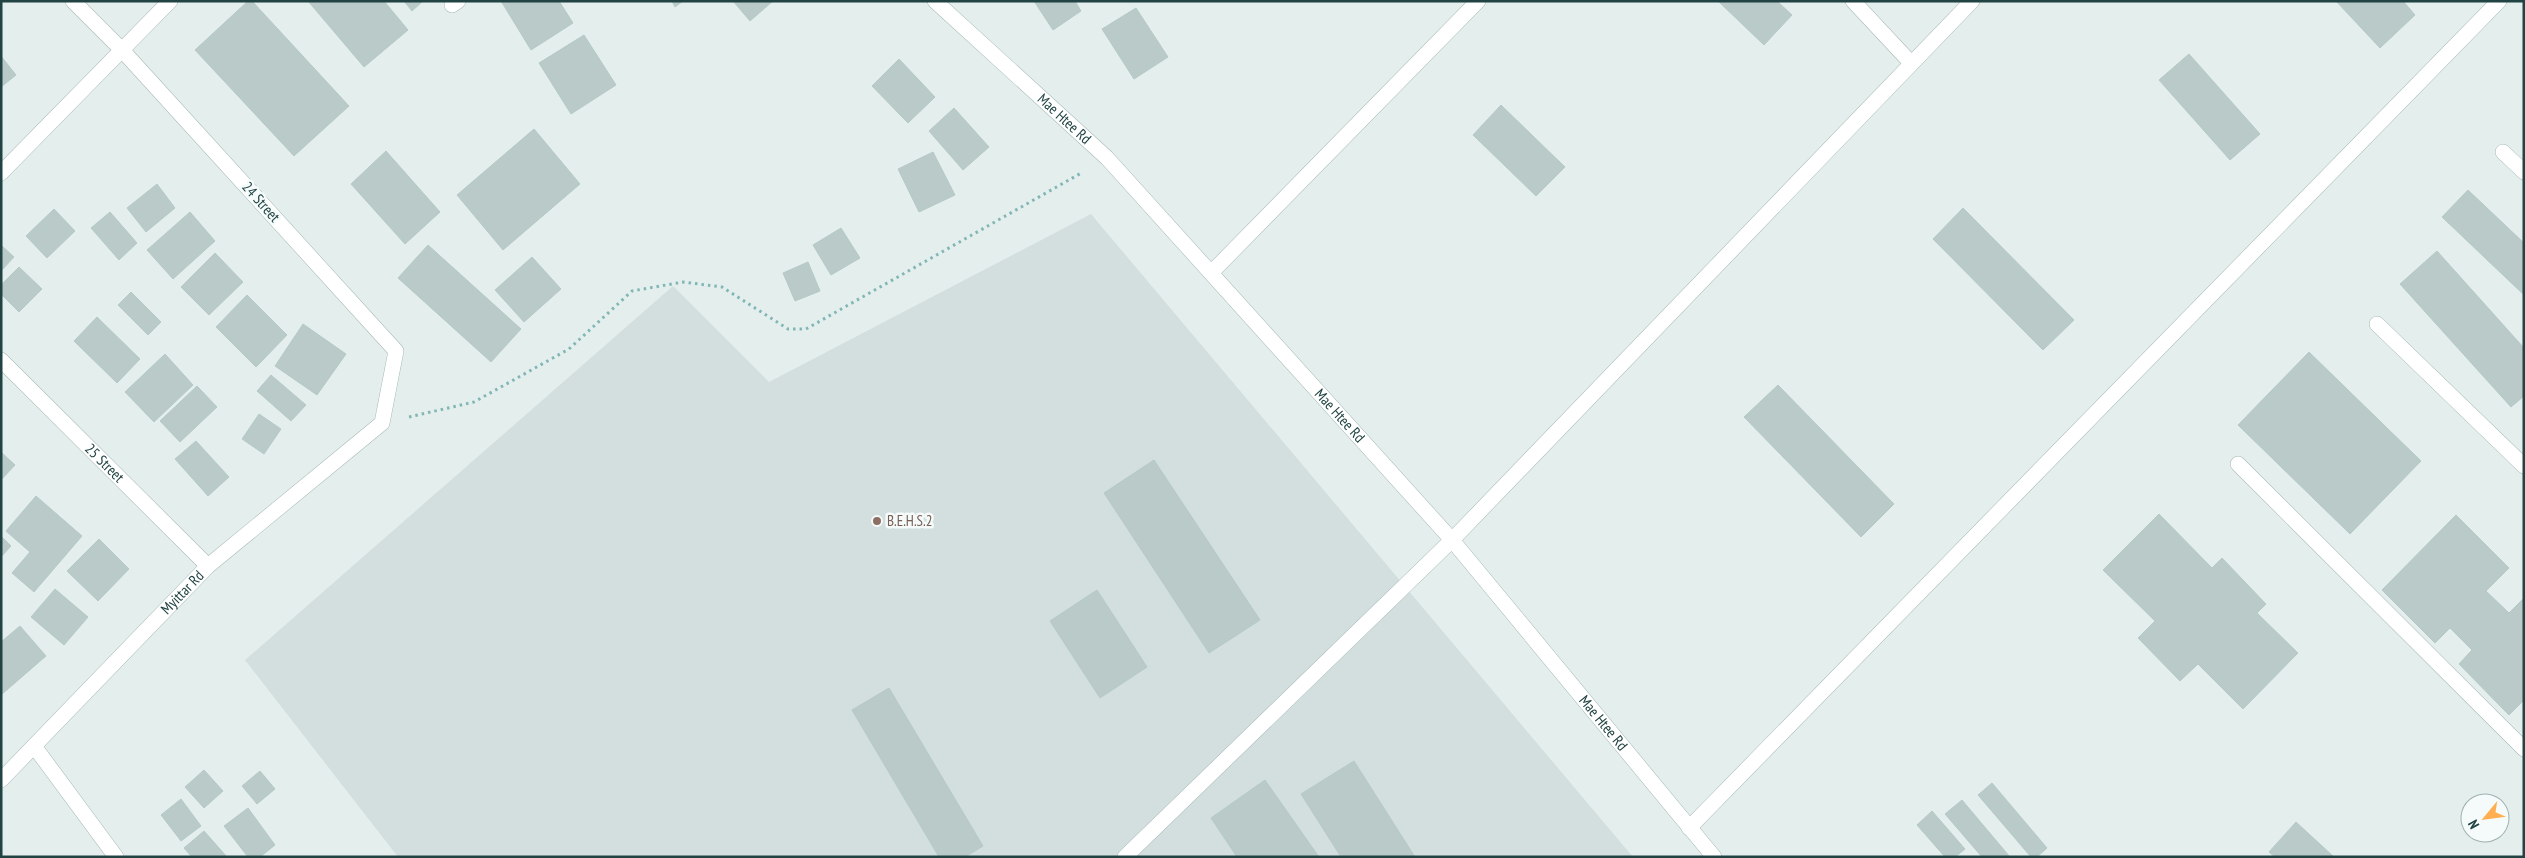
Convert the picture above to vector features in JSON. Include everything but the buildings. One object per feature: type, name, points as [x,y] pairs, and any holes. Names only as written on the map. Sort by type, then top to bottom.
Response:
[{"type":"street","name":"24 Street","points":[[73,1],[122,50],[396,351],[382,423]]},
{"type":"street","points":[[1,174],[170,1]]},
{"type":"street","name":"Mae Htee Rd","points":[[935,1],[1107,158],[1452,540],[1714,857]]},
{"type":"street","points":[[1211,273],[1478,1]]},
{"type":"street","points":[[1853,1],[1911,63]]},
{"type":"street","points":[[1125,857],[1452,540],[1972,1]]},
{"type":"street","points":[[1689,828],[2499,1]]},
{"type":"street","points":[[2503,152],[2524,172]]},
{"type":"street","points":[[2377,324],[2524,466]]},
{"type":"street","name":"25 Street","points":[[1,360],[208,566]]},
{"type":"street","name":"Myittar Rd","points":[[1,780],[208,566],[382,423]]},
{"type":"street","points":[[2238,464],[2524,750]]},
{"type":"street","points":[[34,746],[116,857]]},
{"type":"path","points":[[382,423],[474,402],[569,349],[632,291],[683,282],[722,287],[788,329],[806,329],[1107,158]]},
{"type":"shaded area","name":"B.E.H.S.2","points":[[1091,214],[1633,857],[398,857],[245,660],[673,286],[769,382]]},
{"type":"place","name":"B.E.H.S.2","points":[[877,521]]}]
